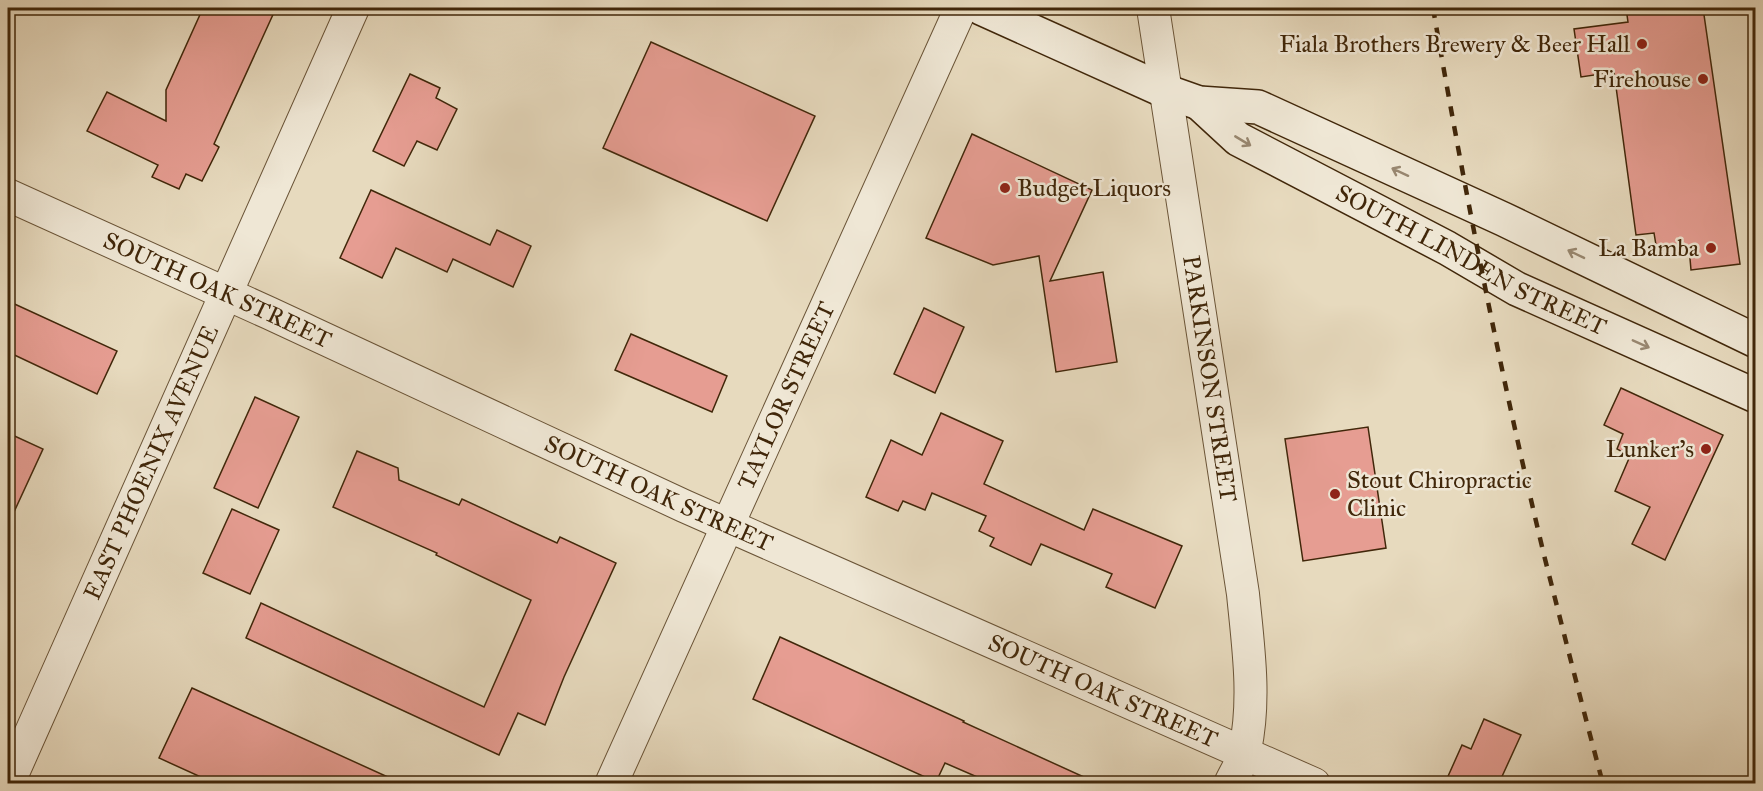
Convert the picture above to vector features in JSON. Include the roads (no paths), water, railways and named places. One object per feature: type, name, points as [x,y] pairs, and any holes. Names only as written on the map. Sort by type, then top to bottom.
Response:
[{"type":"main road","name":"SOUTH LINDEN STREET","points":[[981,8],[1165,91],[1199,103],[1258,107],[1503,219],[1755,341]]},
{"type":"main road","name":"SOUTH LINDEN STREET","points":[[1199,103],[1238,139],[1447,248],[1517,289],[1755,396]]},
{"type":"main road","points":[[1704,316],[1751,318],[1755,315]]},
{"type":"street","name":"EAST PHOENIX AVENUE","points":[[9,783],[353,8]]},
{"type":"street","name":"TAYLOR STREET","points":[[611,783],[961,8]]},
{"type":"street","name":"PARKINSON STREET","points":[[1153,8],[1243,594],[1250,662],[1245,752]]},
{"type":"street","name":"SOUTH OAK STREET","points":[[8,195],[728,525],[1314,783]]},
{"type":"street","points":[[1230,783],[1245,752]]},
{"type":"railway","points":[[1433,8],[1471,215],[1513,422],[1545,559],[1603,784]]},
{"type":"place","name":"Fiala Brothers Brewery & Beer Hall","points":[[1642,44]]},
{"type":"place","name":"Firehouse","points":[[1703,79]]},
{"type":"place","name":"Budget Liquors","points":[[1005,188]]},
{"type":"place","name":"La Bamba","points":[[1711,248]]},
{"type":"place","name":"Lunker's","points":[[1706,449]]},
{"type":"place","name":"Stout Chiropractic Clinic","points":[[1335,494]]}]
